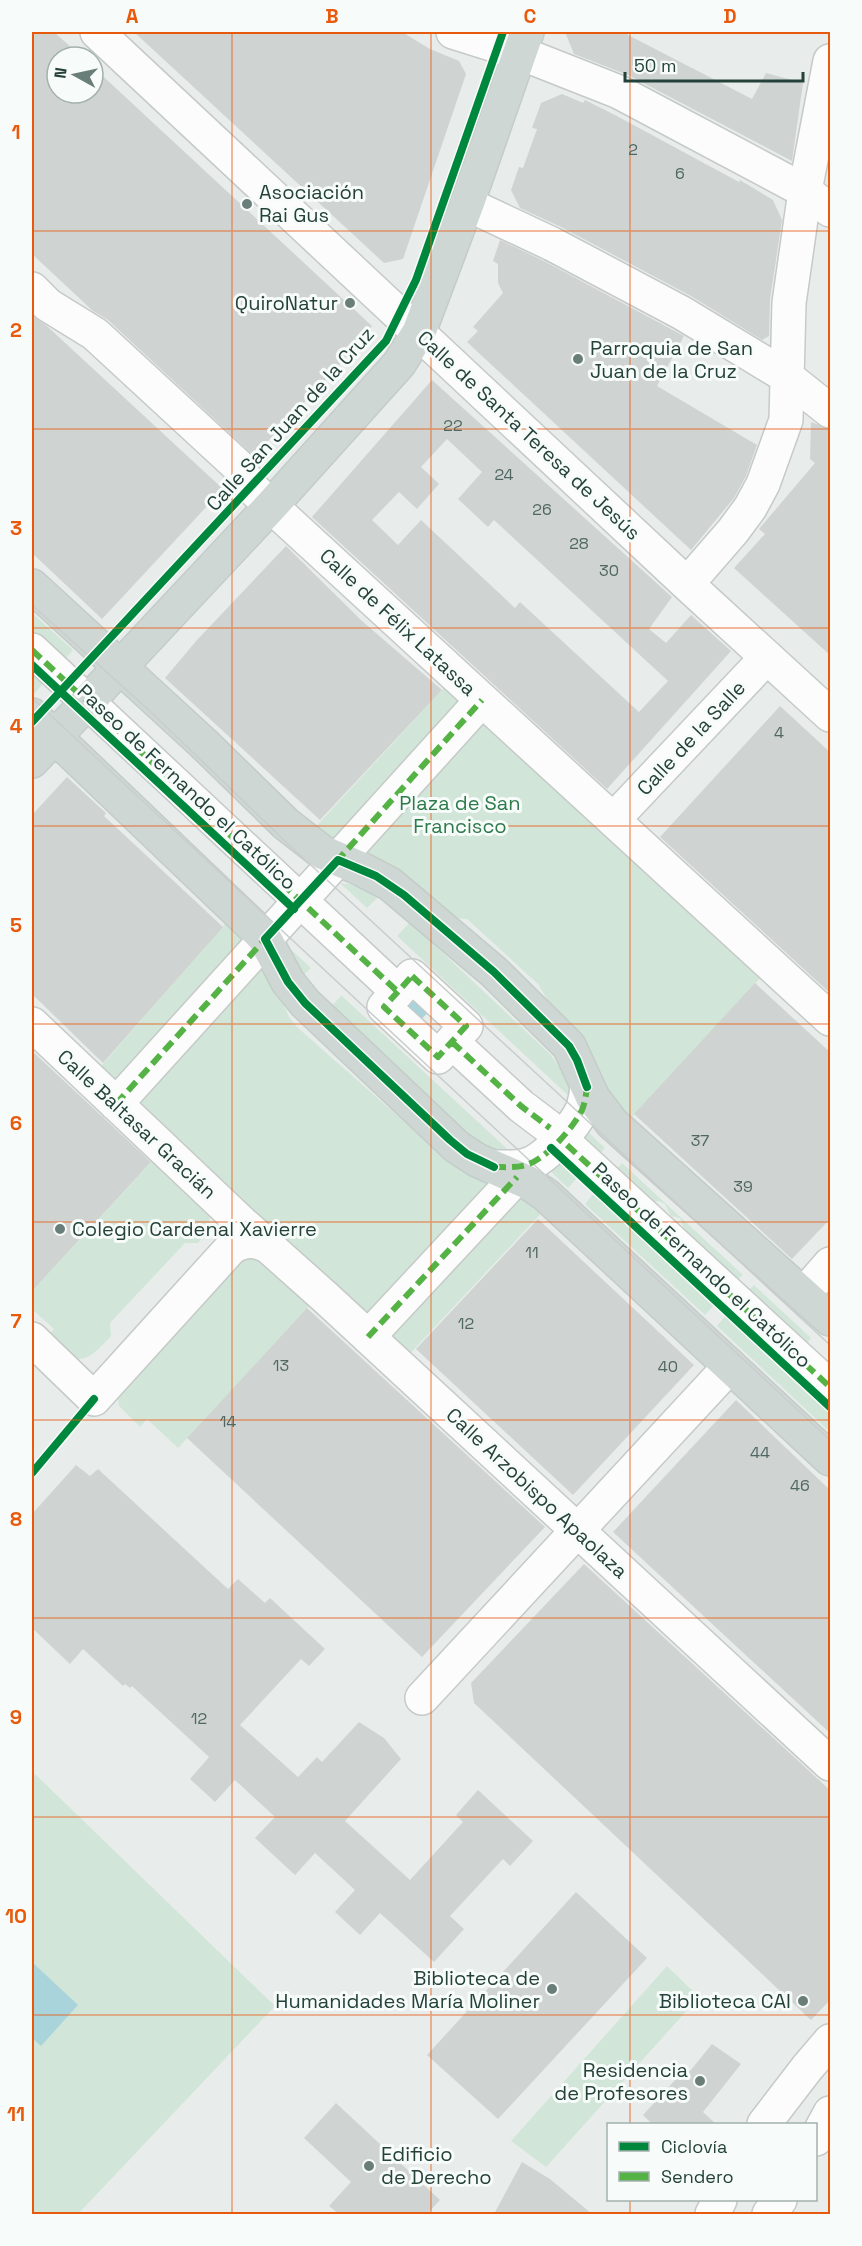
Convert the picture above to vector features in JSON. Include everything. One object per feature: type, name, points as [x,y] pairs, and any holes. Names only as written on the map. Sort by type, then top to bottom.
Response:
[{"type":"main road","points":[[32,761],[43,726],[87,702],[271,506],[399,364],[419,332],[467,204],[523,42]]},
{"type":"main road","name":"Paseo de Fernando el Católico","points":[[32,586],[286,824],[315,848],[390,884],[494,972],[569,1046],[587,1087],[599,1108],[612,1123],[831,1319]]},
{"type":"main road","points":[[43,726],[231,903],[265,939],[288,982],[305,1003],[457,1147],[477,1160],[506,1172],[546,1195],[831,1459]]},
{"type":"street","name":"Calle de Santa Teresa de Jesús","points":[[98,32],[687,584],[831,715]]},
{"type":"street","points":[[453,32],[523,42],[818,201]]},
{"type":"street","points":[[687,584],[750,508],[764,484],[786,420],[789,303],[818,201],[831,61]]},
{"type":"street","points":[[467,204],[552,243],[682,313],[786,376],[831,411]]},
{"type":"street","name":"Calle de Félix Latassa","points":[[32,289],[48,305],[95,334],[237,465],[251,487],[271,506],[831,1019]]},
{"type":"street","name":"Paseo de Fernando el Católico","points":[[32,650],[397,991],[412,976],[459,1019],[466,1026],[452,1042],[521,1106],[566,1143],[831,1387]]},
{"type":"street","name":"Calle de la Salle","points":[[615,819],[767,657]]},
{"type":"street","points":[[116,1104],[265,939],[292,892],[338,860],[482,700]]},
{"type":"street","name":"Calle Baltasar Gracián","points":[[32,1024],[232,1214]]},
{"type":"street","points":[[368,1337],[506,1172],[539,1158],[560,1138],[580,1114],[585,1102],[587,1087]]},
{"type":"street","points":[[86,1391],[216,1233],[222,1221],[232,1214]]},
{"type":"street","name":"Calle Arzobispo Apaolaza","points":[[232,1214],[831,1764]]},
{"type":"street","points":[[86,1391],[231,1248],[249,1241],[267,1246]]},
{"type":"street","points":[[804,1294],[831,1264]]},
{"type":"street","points":[[32,1339],[86,1391]]},
{"type":"street","points":[[422,1698],[730,1366]]},
{"type":"street","points":[[765,2123],[826,2056]]},
{"type":"street","points":[[817,2137],[831,2113]]},
{"type":"street","points":[[769,2214],[779,2201]]},
{"type":"green space","points":[[32,613],[73,650],[34,694],[32,692]]},
{"type":"green space","name":"Plaza de San Francisco","points":[[452,682],[765,973],[622,1128],[538,984],[467,919],[438,917],[309,834],[442,690]]},
{"type":"green space","points":[[340,883],[354,885],[378,897],[367,908]]},
{"type":"green space","points":[[232,916],[275,985],[289,1017],[297,1027],[450,1162],[548,1206],[404,1360],[95,1073]]},
{"type":"green space","points":[[410,922],[551,1055],[571,1086],[572,1099],[397,936]]},
{"type":"green space","points":[[284,943],[311,968],[300,979]]},
{"type":"green space","points":[[341,996],[518,1159],[473,1141],[328,1010]]},
{"type":"green space","points":[[583,1127],[605,1148],[596,1158],[573,1137]]},
{"type":"green space","points":[[157,1156],[210,1212],[209,1229],[198,1243],[185,1243],[110,1323],[111,1336],[101,1347],[86,1358],[72,1357],[45,1339],[54,1329],[32,1309],[32,1291]]},
{"type":"green space","points":[[555,1157],[577,1178],[568,1188],[546,1167]]},
{"type":"green space","points":[[622,1163],[743,1275],[733,1284],[687,1237],[680,1218],[671,1216],[665,1204],[659,1201],[652,1202],[613,1173]]},
{"type":"green space","points":[[594,1193],[714,1305],[705,1315],[585,1204]]},
{"type":"green space","points":[[251,1253],[312,1303],[178,1448],[147,1419],[140,1427],[119,1406],[117,1391],[223,1269]]},
{"type":"green space","points":[[754,1285],[811,1338],[802,1348],[745,1295]]},
{"type":"green space","points":[[726,1315],[830,1412],[830,1432],[717,1326]]},
{"type":"green space","points":[[35,1774],[275,2006],[78,2214],[32,2214],[32,1778]]},
{"type":"green space","points":[[667,1966],[699,1997],[546,2167],[511,2141]]},
{"type":"water","points":[[413,986],[434,1006],[414,1027],[393,1007]]},
{"type":"water","points":[[32,1962],[78,2005],[41,2046],[32,2038]]},
{"type":"building","points":[[32,32],[54,32],[69,45],[45,45],[45,105],[105,105],[105,78],[372,326],[345,359],[254,456],[108,320],[93,311],[32,254]]},
{"type":"building","points":[[134,32],[402,32],[430,49],[459,61],[466,74],[403,259],[384,263]]},
{"type":"building","points":[[565,32],[627,32],[628,35],[752,99],[766,73],[803,83],[792,161],[628,75],[574,54]]},
{"type":"building","points":[[562,94],[583,103],[585,100],[615,115],[739,182],[740,180],[773,200],[782,220],[770,300],[769,336],[762,340],[691,296],[561,227],[520,208],[511,190],[519,167],[523,168],[537,129],[532,128],[541,103]]},
{"type":"building","points":[[500,240],[684,336],[657,386],[757,445],[746,476],[734,498],[691,550],[467,342],[478,331],[473,327],[503,293],[498,283],[498,264],[493,261]]},
{"type":"building","points":[[32,315],[48,327],[223,489],[102,619],[32,553]]},
{"type":"building","points":[[432,380],[672,597],[649,629],[666,643],[691,615],[731,651],[607,789],[312,517]],"holes":[[[447,439],[482,472],[458,499],[488,527],[494,520],[668,681],[639,712],[520,602],[515,608],[421,520],[398,545],[372,520],[399,492],[417,509],[439,484],[421,467]]]},
{"type":"building","points":[[811,422],[831,429],[831,656],[734,568],[765,534],[759,529],[815,463],[810,459]]},
{"type":"building","points":[[286,546],[362,621],[442,690],[320,820],[165,678],[197,640]]},
{"type":"building","points":[[780,706],[831,753],[831,994],[660,837]]},
{"type":"building","points":[[67,777],[106,813],[104,816],[223,927],[103,1063],[32,994],[32,815]]},
{"type":"building","points":[[755,983],[831,1053],[831,1218],[792,1259],[634,1114]]},
{"type":"building","name":"Colegio Cardenal Xavierre","points":[[32,1051],[151,1162],[32,1291]]},
{"type":"building","points":[[538,1219],[694,1365],[573,1495],[416,1349]]},
{"type":"building","points":[[307,1308],[545,1527],[422,1657],[187,1438]]},
{"type":"building","points":[[736,1400],[831,1491],[831,1734],[613,1532]]},
{"type":"building","points":[[76,1465],[90,1476],[98,1469],[228,1589],[238,1579],[265,1603],[270,1598],[325,1649],[309,1666],[301,1659],[240,1725],[298,1777],[317,1757],[322,1762],[359,1722],[384,1738],[401,1759],[345,1821],[410,1880],[463,1822],[456,1815],[478,1790],[533,1841],[510,1866],[503,1859],[450,1916],[464,1929],[434,1962],[380,1913],[360,1935],[335,1912],[355,1890],[315,1853],[295,1875],[255,1838],[275,1817],[235,1780],[215,1802],[190,1779],[209,1757],[132,1686],[130,1688],[125,1684],[123,1686],[83,1649],[70,1664],[32,1628],[32,1514]]},
{"type":"building","points":[[584,1564],[831,1791],[831,1999],[811,2020],[474,1703],[471,1683]]},
{"type":"building","name":"Biblioteca de Humanidades María Moliner","points":[[576,1892],[647,1958],[498,2119],[427,2055]]},
{"type":"building","name":"Residencia de Profesores","points":[[712,2044],[741,2064],[703,2112],[715,2123],[651,2123],[643,2115],[686,2068],[690,2071]]},
{"type":"building","name":"Edificio de Derecho","points":[[336,2103],[440,2200],[427,2214],[339,2214],[329,2206],[351,2182],[304,2138]]},
{"type":"building","name":"Edificio de Derecho","points":[[522,2162],[550,2179],[592,2214],[494,2214]]},
{"type":"tram line","points":[[32,605],[152,713],[287,843],[830,1345]]},
{"type":"tram line","points":[[32,698],[830,1440]]},
{"type":"marked path","points":[[32,650],[397,991]]},
{"type":"marked path","points":[[336,862],[482,700]]},
{"type":"marked path","points":[[116,1104],[267,937]]},
{"type":"marked path","points":[[412,976],[466,1026],[438,1057],[384,1007],[412,976]]},
{"type":"marked path","points":[[452,1042],[521,1106],[550,1128]]},
{"type":"marked path","points":[[494,1167],[526,1165],[542,1157],[566,1134],[578,1117],[584,1105],[587,1087]]},
{"type":"marked path","points":[[567,1145],[830,1387]]},
{"type":"marked path","points":[[368,1337],[517,1177]]},
{"type":"cycle path","name":"Calle San Juan de la Cruz","points":[[32,722],[386,341],[416,280],[503,32]]},
{"type":"cycle path","points":[[32,665],[294,909]]},
{"type":"cycle path","points":[[494,1167],[467,1154],[450,1140],[305,1003],[288,982],[265,939],[338,860],[376,876],[404,895],[494,972],[569,1046],[587,1087]]},
{"type":"cycle path","points":[[551,1148],[830,1407]]},
{"type":"cycle path","points":[[32,1473],[94,1399]]},
{"type":"place","name":"Asociación Rai Gus","points":[[247,204]]},
{"type":"place","name":"QuiroNatur","points":[[350,303]]},
{"type":"place","name":"Parroquia de San Juan de la Cruz","points":[[578,359]]},
{"type":"place","name":"Colegio Cardenal Xavierre","points":[[60,1229]]},
{"type":"place","name":"Biblioteca de Humanidades María Moliner","points":[[552,1989]]},
{"type":"place","name":"Biblioteca CAI","points":[[803,2001]]},
{"type":"place","name":"Residencia de Profesores","points":[[700,2081]]},
{"type":"place","name":"Edificio de Derecho","points":[[369,2166]]}]
